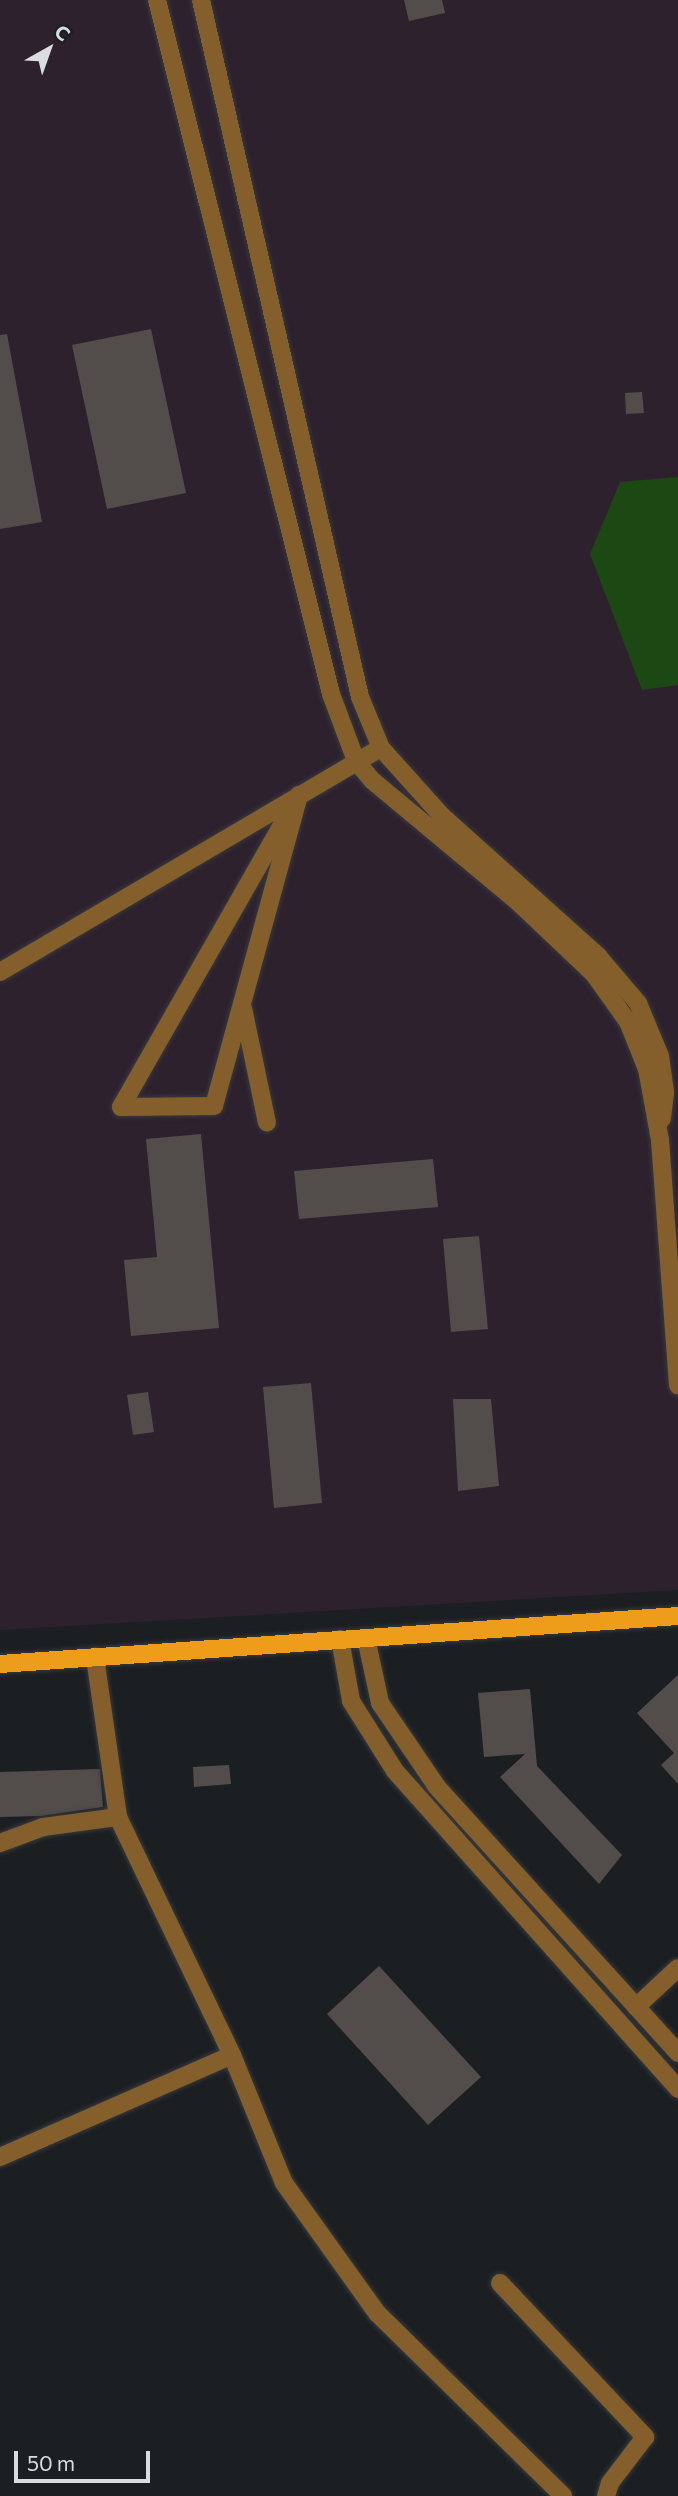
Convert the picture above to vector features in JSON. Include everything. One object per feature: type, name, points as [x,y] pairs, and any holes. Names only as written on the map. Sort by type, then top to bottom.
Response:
[{"type":"main road","points":[[0,1664],[678,1616]]},
{"type":"street","points":[[157,0],[331,694],[356,761],[373,781],[518,902],[594,974],[628,1022],[647,1069],[660,1140],[678,1385]]},
{"type":"street","points":[[201,0],[360,697],[382,748],[442,816],[598,956],[638,1003],[660,1056],[665,1093],[660,1140]]},
{"type":"street","points":[[0,972],[382,748]]},
{"type":"street","points":[[299,795],[214,1106],[121,1107],[299,795]]},
{"type":"street","points":[[242,1004],[267,1122]]},
{"type":"street","points":[[366,1637],[380,1703],[437,1787],[678,2053]]},
{"type":"street","points":[[340,1639],[351,1701],[396,1771],[678,2088]]},
{"type":"street","points":[[95,1657],[118,1817],[232,2055],[284,2183],[377,2313],[563,2496]]},
{"type":"street","points":[[0,1843],[43,1826],[118,1817]]},
{"type":"street","points":[[636,2007],[678,1968]]},
{"type":"street","points":[[0,2157],[232,2055]]},
{"type":"street","points":[[500,2283],[645,2437],[610,2483],[606,2496]]},
{"type":"shaded area","points":[[0,0],[678,0],[678,1590],[0,1630]]},
{"type":"green space","points":[[678,477],[678,685],[642,690],[590,554],[620,482]]},
{"type":"building","points":[[404,0],[442,0],[445,13],[409,21]]},
{"type":"building","points":[[151,329],[186,493],[107,509],[72,345]]},
{"type":"building","points":[[7,334],[42,522],[0,529],[0,335]]},
{"type":"building","points":[[642,392],[644,413],[626,414],[625,393]]},
{"type":"building","points":[[201,1134],[219,1328],[131,1336],[124,1260],[157,1257],[146,1139]]},
{"type":"building","points":[[433,1159],[438,1207],[299,1219],[294,1171]]},
{"type":"building","points":[[479,1236],[488,1329],[451,1332],[443,1239]]},
{"type":"building","points":[[311,1383],[322,1503],[274,1508],[263,1387]]},
{"type":"building","points":[[148,1392],[154,1432],[133,1435],[127,1395]]},
{"type":"building","points":[[453,1399],[491,1399],[499,1486],[458,1491]]},
{"type":"building","points":[[678,1675],[678,1784],[661,1765],[674,1753],[637,1713]]},
{"type":"building","points":[[530,1689],[537,1766],[622,1855],[599,1884],[500,1777],[525,1754],[484,1757],[478,1693]]},
{"type":"building","points":[[229,1765],[231,1784],[194,1787],[193,1767]]},
{"type":"building","points":[[100,1769],[103,1807],[41,1816],[0,1817],[0,1772]]},
{"type":"building","points":[[379,1966],[481,2077],[428,2125],[327,2014]]}]
